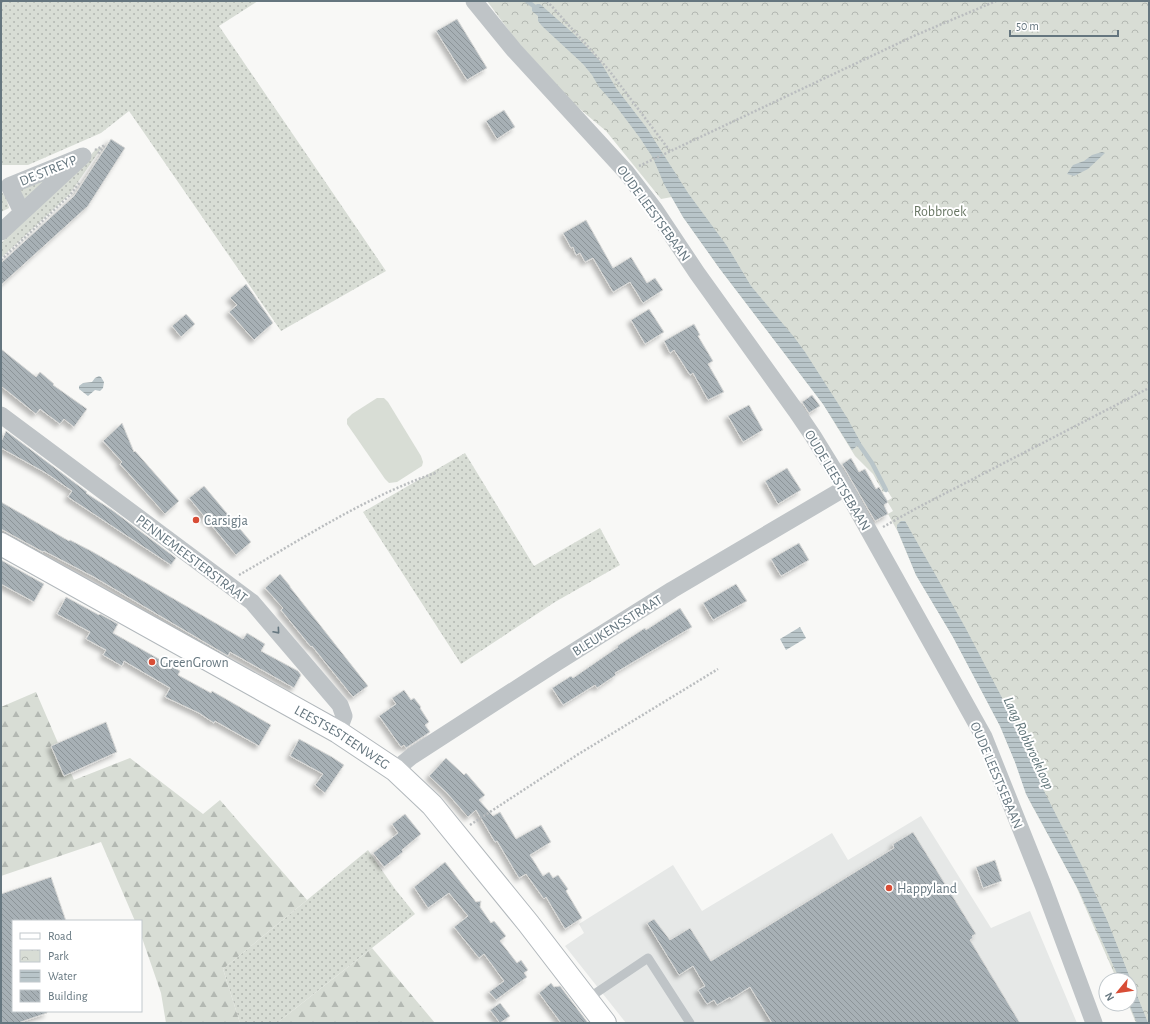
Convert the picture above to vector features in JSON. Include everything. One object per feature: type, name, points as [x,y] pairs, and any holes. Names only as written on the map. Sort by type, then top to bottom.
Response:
[{"type":"street","name":"OUDE LEESTSEBAAN","points":[[474,1],[514,50],[626,172],[655,210],[697,273],[800,417],[845,488],[984,737],[1042,884],[1094,1023]]},
{"type":"street","name":"DE STREYP","points":[[1,232],[83,156],[5,185],[22,212]]},
{"type":"street","name":"PENNEMEESTERSTRAAT","points":[[1,415],[252,602],[340,705],[344,716],[338,732]]},
{"type":"street","name":"BLEUKENSSTRAAT","points":[[395,770],[412,756],[672,590],[845,488]]},
{"type":"street","name":"LEESTSESTEENWEG","points":[[1,544],[338,732],[395,770],[432,805],[605,1023]]},
{"type":"lane","points":[[587,999],[648,958],[690,1023]]},
{"type":"path","points":[[547,1],[608,69],[670,151]]},
{"type":"path","points":[[654,159],[916,35],[996,1]]},
{"type":"path","points":[[870,534],[914,509],[1149,388]]},
{"type":"path","points":[[226,582],[369,501],[400,486],[438,472]]},
{"type":"path","points":[[456,834],[577,755],[718,670]]},
{"type":"shaded area","points":[[921,816],[991,928],[1030,911],[1077,1023],[626,1023],[565,946],[584,933],[579,924],[673,865],[702,911],[832,833],[848,860]]},
{"type":"green space","points":[[1,1],[258,1],[219,26],[386,271],[281,331],[129,111],[101,133],[28,165],[1,165]]},
{"type":"green space","name":"Robbroek","points":[[487,1],[1149,1],[1149,1023],[1136,1023],[1131,1012],[1138,1012],[1138,972],[1114,972],[1076,886],[1029,800],[1000,726],[953,637],[916,575],[898,532],[888,514],[893,511],[887,501],[892,498],[887,490],[883,492],[873,474],[855,456],[823,404],[720,269],[683,217],[672,197],[661,199],[606,131],[575,105],[515,39]]},
{"type":"green space","points":[[102,147],[69,195],[1,258],[1,243],[63,185],[96,149]]},
{"type":"green space","points":[[54,173],[26,200],[17,191]]},
{"type":"green space","points":[[1,191],[6,197],[9,208],[1,212]]},
{"type":"green space","points":[[377,398],[384,398],[388,402],[421,456],[423,462],[422,466],[397,482],[389,483],[385,479],[347,424],[347,419],[352,414]]},
{"type":"green space","points":[[465,453],[534,566],[600,528],[620,565],[555,602],[461,664],[363,512]]},
{"type":"green space","points":[[36,692],[74,780],[130,758],[203,814],[220,800],[307,900],[223,969],[240,1023],[166,1023],[161,993],[142,938],[142,920],[135,920],[101,842],[1,876],[1,707]]},
{"type":"green space","points":[[368,850],[395,889],[415,914],[277,1023],[240,1023],[223,969]]},
{"type":"green space","points":[[372,948],[435,1023],[277,1023]]},
{"type":"water","points":[[537,4],[540,4],[575,35],[600,61],[616,88],[646,127],[688,193],[727,246],[751,286],[805,352],[846,416],[861,443],[852,450],[823,404],[720,269],[683,217],[664,184],[653,158],[640,138],[616,106],[599,87],[583,64],[538,21],[538,16],[532,11],[532,8]]},
{"type":"water","points":[[1102,152],[1105,153],[1088,169],[1074,176],[1067,174],[1073,165],[1084,161],[1092,155]]},
{"type":"water","points":[[99,376],[104,382],[103,388],[100,391],[95,390],[88,396],[79,389],[79,386],[83,383],[92,382]]},
{"type":"water","points":[[901,521],[905,521],[965,627],[1010,713],[1044,791],[1088,878],[1128,972],[1116,972],[1079,891],[1026,794],[1000,726],[953,637],[916,575],[897,529],[897,525]]},
{"type":"water","points":[[800,627],[806,638],[786,650],[780,639]]},
{"type":"water","points":[[1138,998],[1148,1023],[1137,1023],[1132,1012],[1138,1012]]},
{"type":"building","points":[[457,19],[487,68],[467,80],[436,31]]},
{"type":"building","points":[[504,110],[515,127],[497,139],[486,121]]},
{"type":"building","points":[[111,139],[125,148],[88,206],[1,285],[1,263],[74,196]]},
{"type":"building","points":[[586,220],[613,268],[631,257],[647,283],[655,278],[663,290],[643,303],[630,282],[613,292],[593,258],[585,262],[580,253],[576,255],[573,247],[571,248],[563,233]]},
{"type":"building","points":[[246,284],[273,323],[254,340],[229,312],[237,305],[230,298]]},
{"type":"building","points":[[649,309],[664,332],[645,344],[631,320]]},
{"type":"building","points":[[186,314],[195,324],[181,337],[172,326]]},
{"type":"building","points":[[694,324],[700,335],[698,336],[713,361],[708,364],[724,392],[708,400],[693,373],[690,375],[674,350],[670,353],[664,341]]},
{"type":"building","points":[[1,349],[36,377],[40,372],[54,384],[53,385],[87,409],[74,427],[64,419],[60,424],[40,409],[36,414],[1,386]]},
{"type":"building","points":[[812,395],[820,406],[809,413],[802,402]]},
{"type":"building","points":[[749,405],[763,430],[743,442],[728,416]]},
{"type":"building","points":[[122,423],[134,452],[135,451],[179,501],[165,514],[120,464],[122,462],[103,441]]},
{"type":"building","points":[[6,431],[87,492],[86,493],[112,510],[176,558],[171,565],[68,497],[72,491],[46,473],[1,448],[1,442]]},
{"type":"building","points":[[851,458],[859,472],[865,469],[876,489],[879,487],[888,502],[884,505],[888,514],[875,521],[842,464]]},
{"type":"building","points":[[787,468],[801,490],[778,504],[765,481]]},
{"type":"building","points":[[204,486],[251,542],[236,555],[189,498]]},
{"type":"building","points":[[1,502],[69,541],[70,540],[93,552],[243,639],[247,633],[265,644],[261,651],[298,671],[301,675],[294,688],[230,652],[228,656],[94,577],[1,529]]},
{"type":"building","points":[[799,543],[809,560],[781,576],[771,559]]},
{"type":"building","points":[[1,560],[44,584],[34,602],[1,584]]},
{"type":"building","points":[[280,574],[368,686],[353,697],[281,610],[283,608],[265,588]]},
{"type":"building","points":[[736,584],[747,601],[713,620],[703,603]]},
{"type":"building","points":[[66,597],[118,624],[113,633],[180,671],[178,675],[211,693],[212,691],[271,725],[259,746],[215,721],[214,723],[199,713],[165,697],[170,688],[124,661],[122,666],[103,655],[106,650],[86,639],[90,632],[57,614]]},
{"type":"building","points":[[680,608],[692,627],[615,673],[616,675],[597,688],[595,685],[563,705],[552,688],[571,676],[573,678],[618,647],[617,646],[645,628],[646,630]]},
{"type":"building","points":[[404,690],[411,700],[414,698],[421,707],[420,708],[429,722],[425,725],[430,732],[406,748],[404,745],[401,747],[379,716],[396,704],[392,698]]},
{"type":"building","points":[[106,722],[117,752],[64,776],[51,746]]},
{"type":"building","points":[[299,739],[344,765],[325,793],[315,785],[323,774],[290,756]]},
{"type":"building","points":[[446,758],[464,775],[466,773],[485,795],[479,800],[493,816],[500,812],[516,839],[541,825],[551,842],[530,855],[543,876],[549,872],[553,878],[558,875],[568,889],[566,891],[582,918],[565,929],[546,897],[544,899],[526,874],[519,878],[476,810],[468,817],[447,793],[429,776]]},
{"type":"building","points":[[405,814],[421,834],[402,850],[403,852],[384,867],[373,853],[398,833],[392,824]]},
{"type":"building","name":"Happyland","points":[[913,832],[976,934],[972,936],[973,938],[970,940],[1020,1023],[772,1023],[750,987],[731,999],[730,997],[717,1005],[714,1000],[707,1004],[698,990],[705,986],[693,966],[679,975],[647,923],[654,919],[670,940],[690,928],[711,961],[894,848],[893,844]]},
{"type":"building","points":[[995,860],[1002,881],[983,888],[976,867]]},
{"type":"building","points":[[445,862],[476,902],[481,901],[480,907],[491,923],[494,921],[506,936],[500,941],[517,963],[521,960],[528,970],[524,973],[527,977],[496,1000],[489,992],[504,981],[484,954],[479,958],[454,927],[468,916],[449,893],[428,908],[414,887]]},
{"type":"building","points":[[51,877],[66,920],[12,920],[12,1012],[47,1012],[18,1023],[1,1023],[1,894]]},
{"type":"building","points":[[551,983],[554,987],[560,986],[588,1023],[561,1023],[539,993]]},
{"type":"building","points":[[500,1003],[510,1016],[500,1023],[490,1010]]},
{"type":"waterway","points":[[527,1],[539,10]]},
{"type":"waterway","name":"Laag Robbroekloop","points":[[856,440],[872,463],[886,490]]},
{"type":"place","name":"Carsigja","points":[[196,520]]},
{"type":"place","name":"GreenGrown","points":[[152,662]]},
{"type":"place","name":"Happyland","points":[[889,888]]}]
